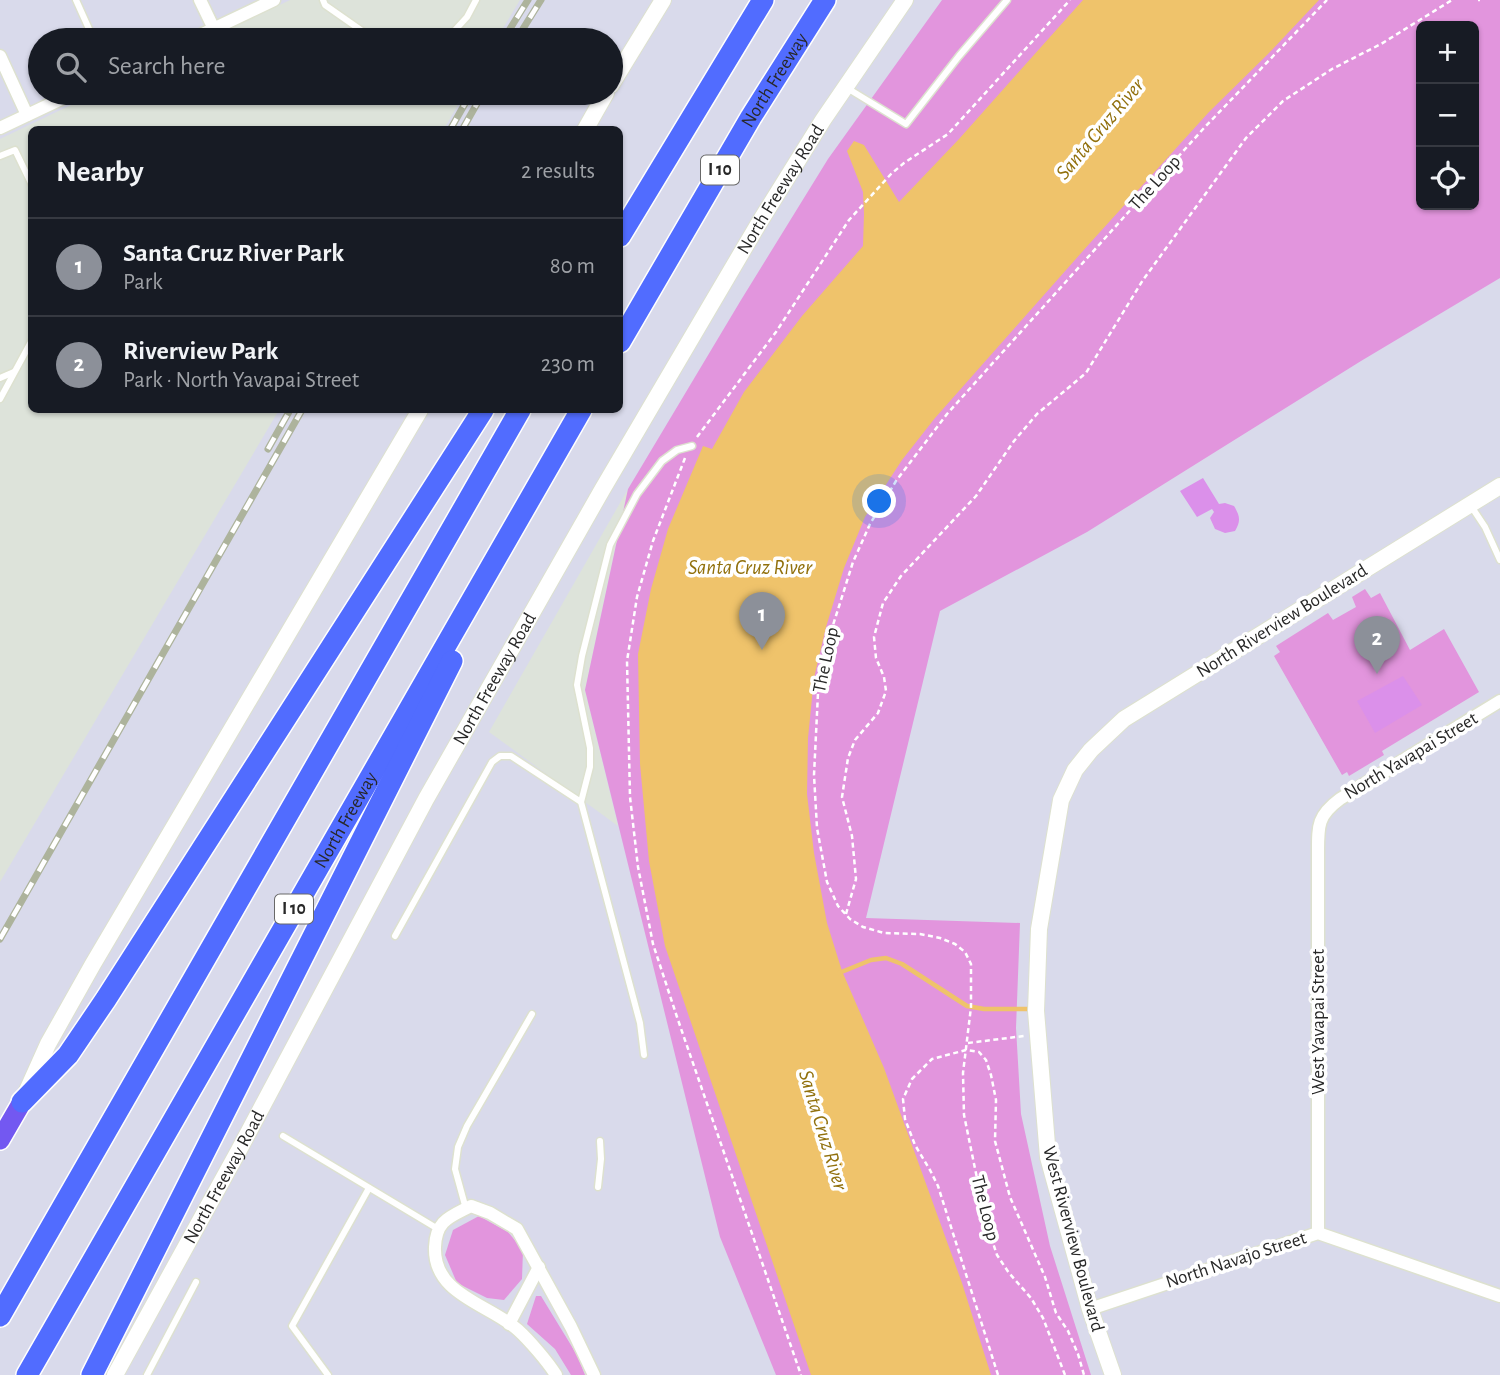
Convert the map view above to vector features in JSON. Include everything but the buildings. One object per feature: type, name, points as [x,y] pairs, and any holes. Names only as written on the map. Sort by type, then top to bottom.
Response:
[{"type":"highway","name":"I 10","points":[[623,231],[763,0]]},
{"type":"highway","name":"North Freeway","points":[[623,337],[751,117],[825,0]]},
{"type":"highway","points":[[623,214],[644,194]]},
{"type":"highway","points":[[22,1102],[68,1055],[106,999],[481,413]]},
{"type":"highway","name":"I 10","points":[[0,1317],[518,413]]},
{"type":"highway","name":"North Freeway","points":[[27,1375],[579,413]]},
{"type":"highway","points":[[92,1375],[561,443]]},
{"type":"main road","points":[[623,65],[663,0]]},
{"type":"main road","name":"North Freeway Road","points":[[115,1375],[239,1150],[426,799],[602,489],[759,223],[905,0]]},
{"type":"main road","points":[[587,126],[599,105]]},
{"type":"main road","points":[[0,1140],[22,1102],[48,1044],[93,964],[418,413]]},
{"type":"main road","name":"North Riverview Boulevard","points":[[1075,770],[1091,750],[1124,719],[1500,486]]},
{"type":"main road","name":"West Riverview Boulevard","points":[[1075,770],[1061,800],[1056,821],[1039,929],[1036,1011],[1048,1157],[1090,1309],[1113,1375]]},
{"type":"street","points":[[200,0],[214,28]]},
{"type":"street","points":[[216,28],[274,0]]},
{"type":"street","points":[[0,56],[27,115]]},
{"type":"street","points":[[0,128],[48,105]]},
{"type":"street","name":"North Yavapai Street","points":[[1324,812],[1340,799],[1500,701]]},
{"type":"street","name":"West Yavapai Street","points":[[1318,1233],[1318,845],[1324,812]]},
{"type":"street","points":[[556,1375],[517,1329],[463,1297],[441,1276],[434,1255],[435,1236],[442,1222],[471,1206],[490,1213],[517,1229],[594,1375]]},
{"type":"street","name":"North Navajo Street","points":[[1090,1309],[1318,1233],[1500,1296]]},
{"type":"street","points":[[509,1324],[539,1267]]},
{"type":"lane","points":[[76,0],[89,28]]},
{"type":"lane","points":[[323,0],[325,5],[358,28]]},
{"type":"lane","points":[[457,28],[467,17],[476,0]]},
{"type":"lane","points":[[846,87],[906,124],[958,56],[1007,0]]},
{"type":"lane","points":[[0,156],[15,150],[28,177]]},
{"type":"lane","points":[[0,399],[28,347]]},
{"type":"lane","points":[[0,378],[15,371]]},
{"type":"lane","points":[[644,1055],[640,1023],[581,802],[590,767],[590,748],[577,685],[610,545],[637,494],[662,461],[677,450],[692,446]]},
{"type":"lane","points":[[1470,505],[1485,527],[1500,560]]},
{"type":"lane","points":[[396,936],[492,762],[500,756],[511,756],[581,802]]},
{"type":"lane","points":[[466,1209],[455,1169],[458,1147],[467,1126],[532,1014]]},
{"type":"lane","points":[[283,1136],[438,1229]]},
{"type":"lane","points":[[598,1187],[600,1141]]},
{"type":"lane","points":[[328,1375],[292,1326],[369,1188]]},
{"type":"lane","points":[[147,1375],[196,1282]]},
{"type":"path","points":[[801,1375],[653,944],[638,867],[630,797],[627,661],[637,597],[653,541],[684,460],[703,427],[775,332],[849,220],[891,174],[948,134],[1070,0]]},
{"type":"path","name":"The Loop","points":[[1065,1375],[1043,1318],[998,1255],[986,1222],[964,1115],[964,1073],[972,991],[971,964],[965,952],[940,938],[920,934],[884,933],[863,927],[850,919],[838,906],[827,882],[817,828],[814,775],[818,693],[828,640],[853,562],[870,524],[895,481],[947,414],[1204,128],[1327,0]]},
{"type":"path","points":[[846,914],[856,879],[852,836],[842,797],[848,758],[855,740],[878,713],[886,691],[884,677],[876,658],[874,637],[883,603],[901,576],[976,496],[1014,441],[1037,414],[1086,373],[1143,280],[1246,138],[1283,101],[1332,69],[1381,44],[1452,0]]},
{"type":"path","points":[[967,1043],[1038,1034]]},
{"type":"path","points":[[998,1375],[938,1186],[915,1146],[905,1119],[903,1098],[912,1079],[932,1059],[966,1050],[979,1052],[986,1060],[996,1100],[995,1141],[1010,1196],[1045,1277],[1056,1313],[1078,1354],[1084,1375]]},
{"type":"shaded area","points":[[290,0],[520,0],[503,28],[231,28]]},
{"type":"shaded area","points":[[942,0],[1500,0],[1500,278],[1361,361],[1087,532],[940,611],[866,918],[1020,923],[1016,1028],[1021,1114],[1050,1246],[1091,1375],[776,1375],[720,1237],[585,690],[628,489],[828,159]]},
{"type":"shaded area","points":[[71,105],[458,105],[446,126],[28,126],[28,413],[277,413],[0,882],[0,139]]},
{"type":"shaded area","points":[[1203,478],[1219,504],[1234,506],[1239,518],[1235,531],[1225,533],[1215,529],[1210,518],[1214,512],[1212,509],[1197,517],[1180,491]]},
{"type":"shaded area","points":[[628,489],[585,690],[618,826],[489,732]]},
{"type":"shaded area","points":[[1365,589],[1371,598],[1380,593],[1410,650],[1444,629],[1479,692],[1382,751],[1384,755],[1349,776],[1347,772],[1342,775],[1274,656],[1280,652],[1276,646],[1328,613],[1333,620],[1356,607],[1352,597]]},
{"type":"shaded area","points":[[1403,676],[1422,705],[1375,733],[1357,701]]},
{"type":"shaded area","points":[[479,1216],[508,1232],[523,1250],[522,1279],[504,1300],[487,1298],[457,1283],[445,1255],[453,1230]]},
{"type":"shaded area","points":[[536,1296],[541,1296],[577,1355],[585,1375],[571,1375],[555,1349],[527,1324]]},
{"type":"water","name":"Santa Cruz River","points":[[1083,0],[1319,0],[1209,112],[935,418],[902,460],[865,517],[844,568],[814,678],[808,738],[807,794],[814,853],[827,923],[842,971],[884,1068],[962,1283],[991,1375],[811,1375],[665,946],[649,861],[640,764],[638,654],[651,589],[668,529],[703,446],[712,449],[744,392],[802,316],[863,246],[863,192],[847,151],[854,141],[864,145],[899,202]]},
{"type":"waterway","points":[[839,973],[871,960],[886,958],[902,964],[967,1006],[984,1009],[1028,1009]]},
{"type":"railway","points":[[510,28],[528,0]]},
{"type":"railway","points":[[524,28],[541,0]]},
{"type":"railway","points":[[452,126],[464,105]]},
{"type":"railway","points":[[464,126],[476,105]]},
{"type":"railway","points":[[268,449],[288,413]]},
{"type":"railway","points":[[0,939],[300,413]]},
{"type":"place","name":"Santa Cruz River Park","points":[[762,650]]},
{"type":"place","name":"Riverview Park","points":[[1377,674]]}]
